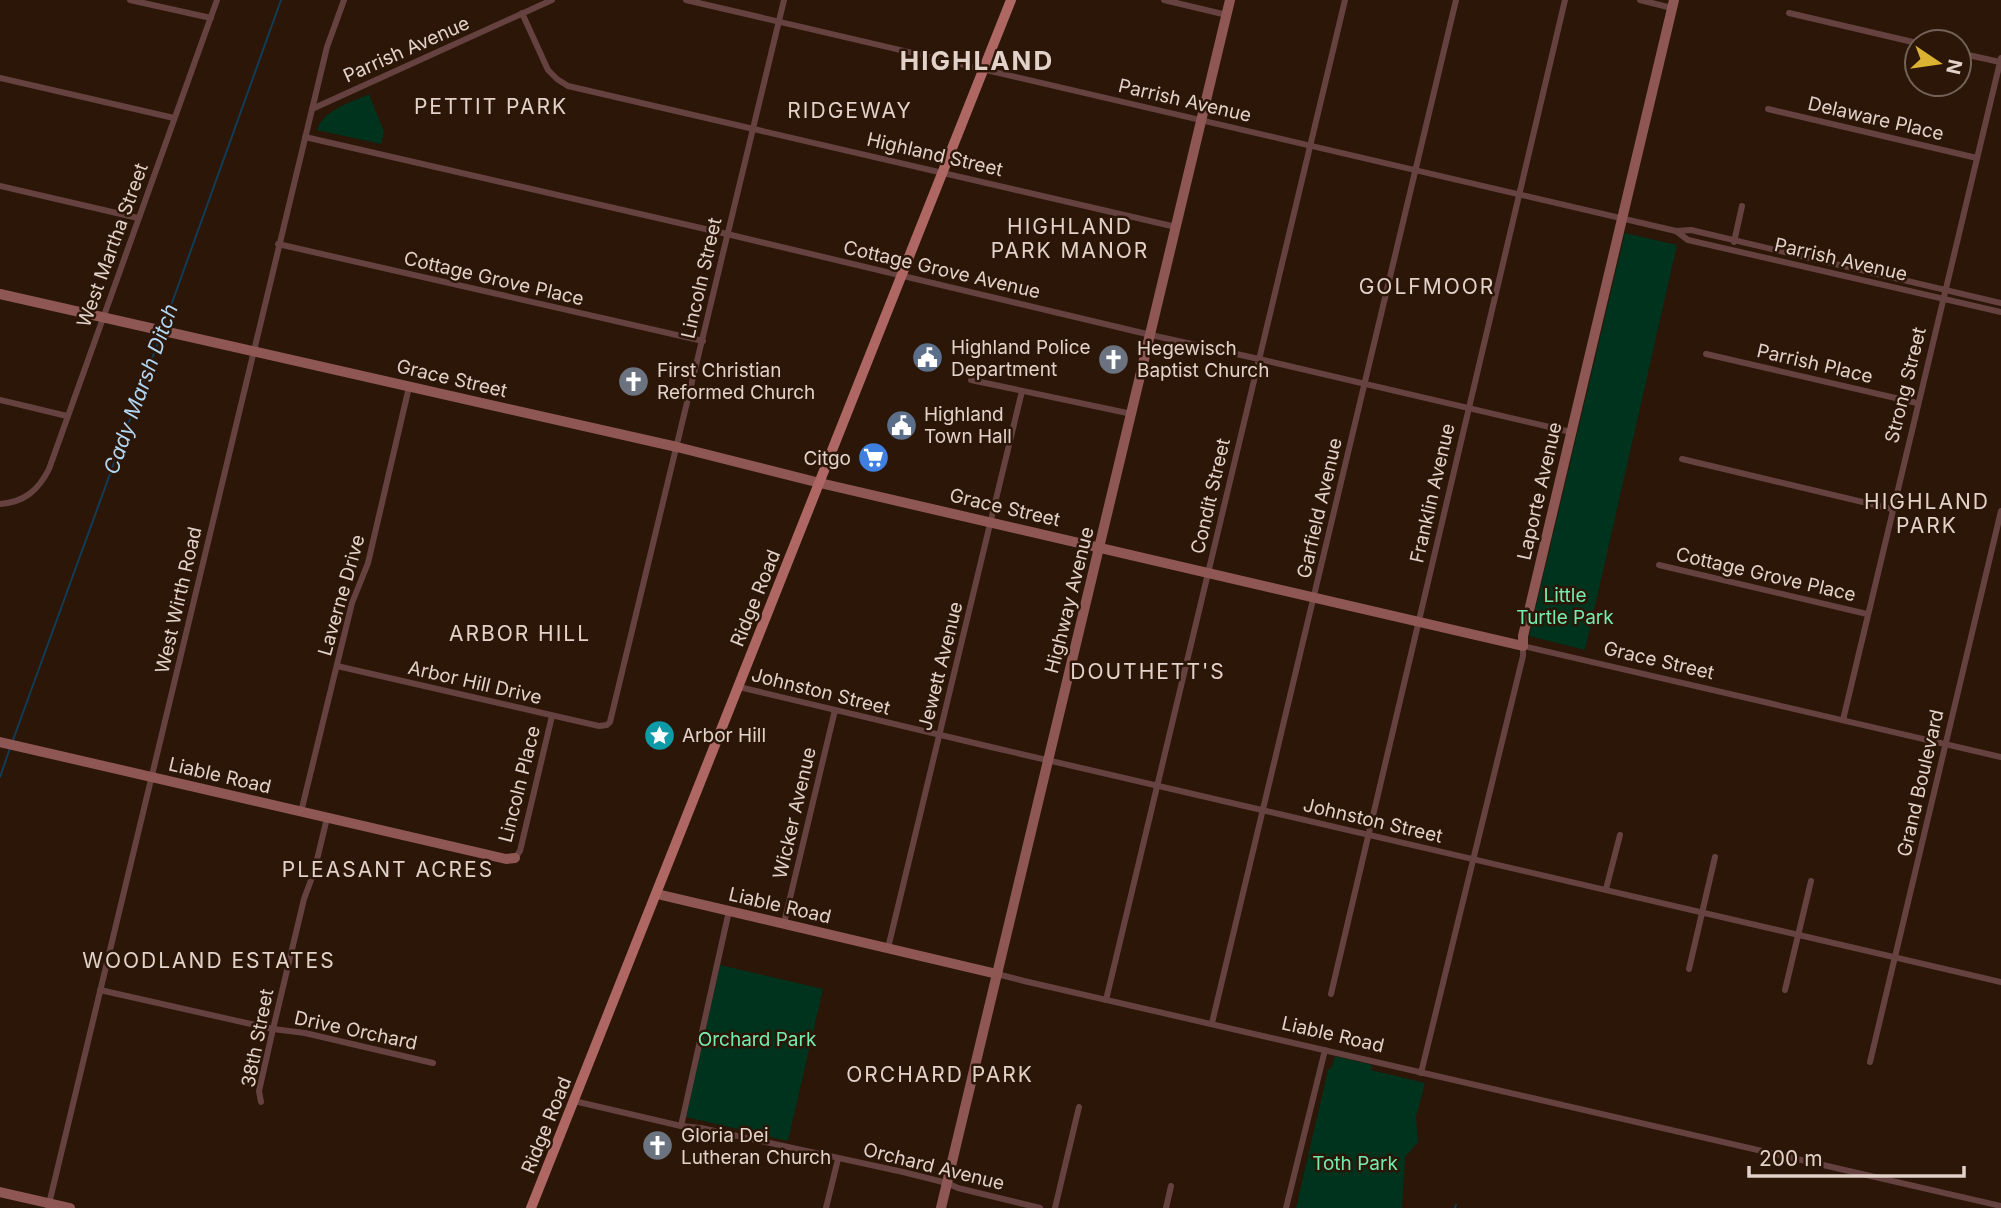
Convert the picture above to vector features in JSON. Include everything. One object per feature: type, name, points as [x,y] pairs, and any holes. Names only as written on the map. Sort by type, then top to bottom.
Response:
[{"type":"main road","name":"Ridge Road","points":[[531,1208],[1011,0]]},
{"type":"street","points":[[130,0],[211,18]]},
{"type":"street","name":"West Martha Street","points":[[0,504],[19,501],[29,496],[44,479],[217,0]]},
{"type":"street","name":"West Wirth Road","points":[[48,1206],[278,244],[327,47],[344,0]]},
{"type":"street","name":"Parrish Avenue","points":[[312,108],[552,0]]},
{"type":"street","name":"Parrish Avenue","points":[[686,0],[1622,219],[1676,231],[1691,230],[2001,303]]},
{"type":"street","name":"Lincoln Street","points":[[607,725],[613,716],[784,0]]},
{"type":"street","points":[[1164,0],[1227,15]]},
{"type":"street","name":"Highway Avenue","points":[[941,1208],[1230,0]]},
{"type":"street","name":"Condit Street","points":[[1106,1000],[1345,0]]},
{"type":"street","name":"Garfield Avenue","points":[[1212,1023],[1456,0]]},
{"type":"street","name":"Franklin Avenue","points":[[1331,994],[1565,0]]},
{"type":"street","points":[[1640,0],[1673,4]]},
{"type":"street","name":"Laporte Avenue","points":[[1422,1073],[1523,656],[1523,636],[1673,4]]},
{"type":"street","name":"Highland Street","points":[[523,13],[548,70],[568,86],[1175,227]]},
{"type":"street","points":[[1789,13],[1903,40]]},
{"type":"street","points":[[1973,55],[2001,60]]},
{"type":"street","name":"Strong Street","points":[[1843,720],[2001,60]]},
{"type":"street","points":[[0,78],[174,118]]},
{"type":"street","name":"Delaware Place","points":[[1768,110],[1977,158]]},
{"type":"street","name":"Cottage Grove Avenue","points":[[305,138],[1571,432]]},
{"type":"street","points":[[0,186],[138,218]]},
{"type":"street","points":[[1731,250],[1742,206]]},
{"type":"street","name":"Parrish Avenue","points":[[1676,231],[1688,240],[2001,313]]},
{"type":"street","name":"Cottage Grove Place","points":[[278,244],[703,341]]},
{"type":"street","name":"Grace Street","points":[[0,294],[677,447],[820,483],[2001,757]]},
{"type":"street","name":"Parrish Place","points":[[1706,354],[1917,403]]},
{"type":"street","points":[[971,380],[1132,414]]},
{"type":"street","name":"Laverne Drive","points":[[301,812],[352,603],[368,563],[410,387]]},
{"type":"street","name":"Jewett Avenue","points":[[888,948],[1022,391]]},
{"type":"street","points":[[0,401],[67,416]]},
{"type":"street","points":[[1682,459],[1892,509]]},
{"type":"street","name":"Grand Boulevard","points":[[1870,1062],[2001,511]]},
{"type":"street","name":"Cottage Grove Place","points":[[1659,565],[1867,614]]},
{"type":"street","name":"Arbor Hill Drive","points":[[337,666],[552,716],[599,726],[607,725]]},
{"type":"street","name":"Johnston Street","points":[[739,687],[2001,982]]},
{"type":"street","name":"Wicker Avenue","points":[[784,923],[835,710]]},
{"type":"street","name":"Lincoln Place","points":[[515,858],[520,851],[552,716]]},
{"type":"street","name":"Liable Road","points":[[3,743],[506,859],[515,858]]},
{"type":"street","name":"38th Street","points":[[261,1102],[259,1091],[273,1029],[327,817]]},
{"type":"street","points":[[1606,889],[1620,835]]},
{"type":"street","points":[[1689,969],[1715,857]]},
{"type":"street","points":[[1785,990],[1811,881]]},
{"type":"street","name":"Liable Road","points":[[657,894],[2001,1206]]},
{"type":"street","points":[[681,1126],[729,911]]},
{"type":"street","name":"Drive Orchard","points":[[100,990],[433,1063]]},
{"type":"street","points":[[1286,1208],[1325,1050]]},
{"type":"street","name":"Orchard Avenue","points":[[574,1101],[947,1183],[1040,1208]]},
{"type":"street","points":[[1055,1208],[1079,1107]]},
{"type":"street","points":[[826,1208],[838,1159]]},
{"type":"street","points":[[1166,1208],[1171,1186]]},
{"type":"street","points":[[0,1192],[48,1206],[70,1208]]},
{"type":"green space","name":"PETTIT PARK","points":[[369,94],[384,132],[381,144],[317,130],[332,112]]},
{"type":"green space","name":"Little Turtle Park","points":[[1625,233],[1677,245],[1585,650],[1529,636]]},
{"type":"green space","name":"Orchard Park","points":[[720,965],[823,989],[788,1141],[686,1117]]},
{"type":"green space","name":"Toth Park","points":[[1335,1056],[1372,1065],[1371,1070],[1425,1083],[1416,1117],[1418,1142],[1405,1157],[1402,1208],[1296,1208],[1328,1070],[1332,1067]]},
{"type":"waterway","name":"Cady Marsh Ditch","points":[[164,325],[281,0]]},
{"type":"waterway","name":"Cady Marsh Ditch","points":[[13,740],[161,334]]},
{"type":"waterway","name":"Cady Marsh Ditch","points":[[0,777],[10,748]]},
{"type":"place","name":"Highland Police Department","points":[[928,358]]},
{"type":"place","name":"Hegewisch Baptist Church","points":[[1114,359]]},
{"type":"place","name":"First Christian Reformed Church","points":[[634,381]]},
{"type":"place","name":"Highland Town Hall","points":[[901,425]]},
{"type":"place","name":"Citgo","points":[[874,458]]},
{"type":"place","name":"Arbor Hill","points":[[659,735]]},
{"type":"place","name":"Gloria Dei Lutheran Church","points":[[658,1146]]},
{"type":"district","name":"HIGHLAND","points":[[977,61]]},
{"type":"district","name":"PETTIT PARK","points":[[491,107]]},
{"type":"district","name":"RIDGEWAY","points":[[850,111]]},
{"type":"district","name":"HIGHLAND PARK MANOR","points":[[1070,239]]},
{"type":"district","name":"GOLFMOOR","points":[[1427,287]]},
{"type":"district","name":"HIGHLAND PARK","points":[[1927,514]]},
{"type":"district","name":"ARBOR HILL","points":[[520,634]]},
{"type":"district","name":"DOUTHETT'S","points":[[1148,672]]},
{"type":"district","name":"PLEASANT ACRES","points":[[388,870]]},
{"type":"district","name":"WOODLAND ESTATES","points":[[209,961]]},
{"type":"district","name":"ORCHARD PARK","points":[[940,1075]]}]
